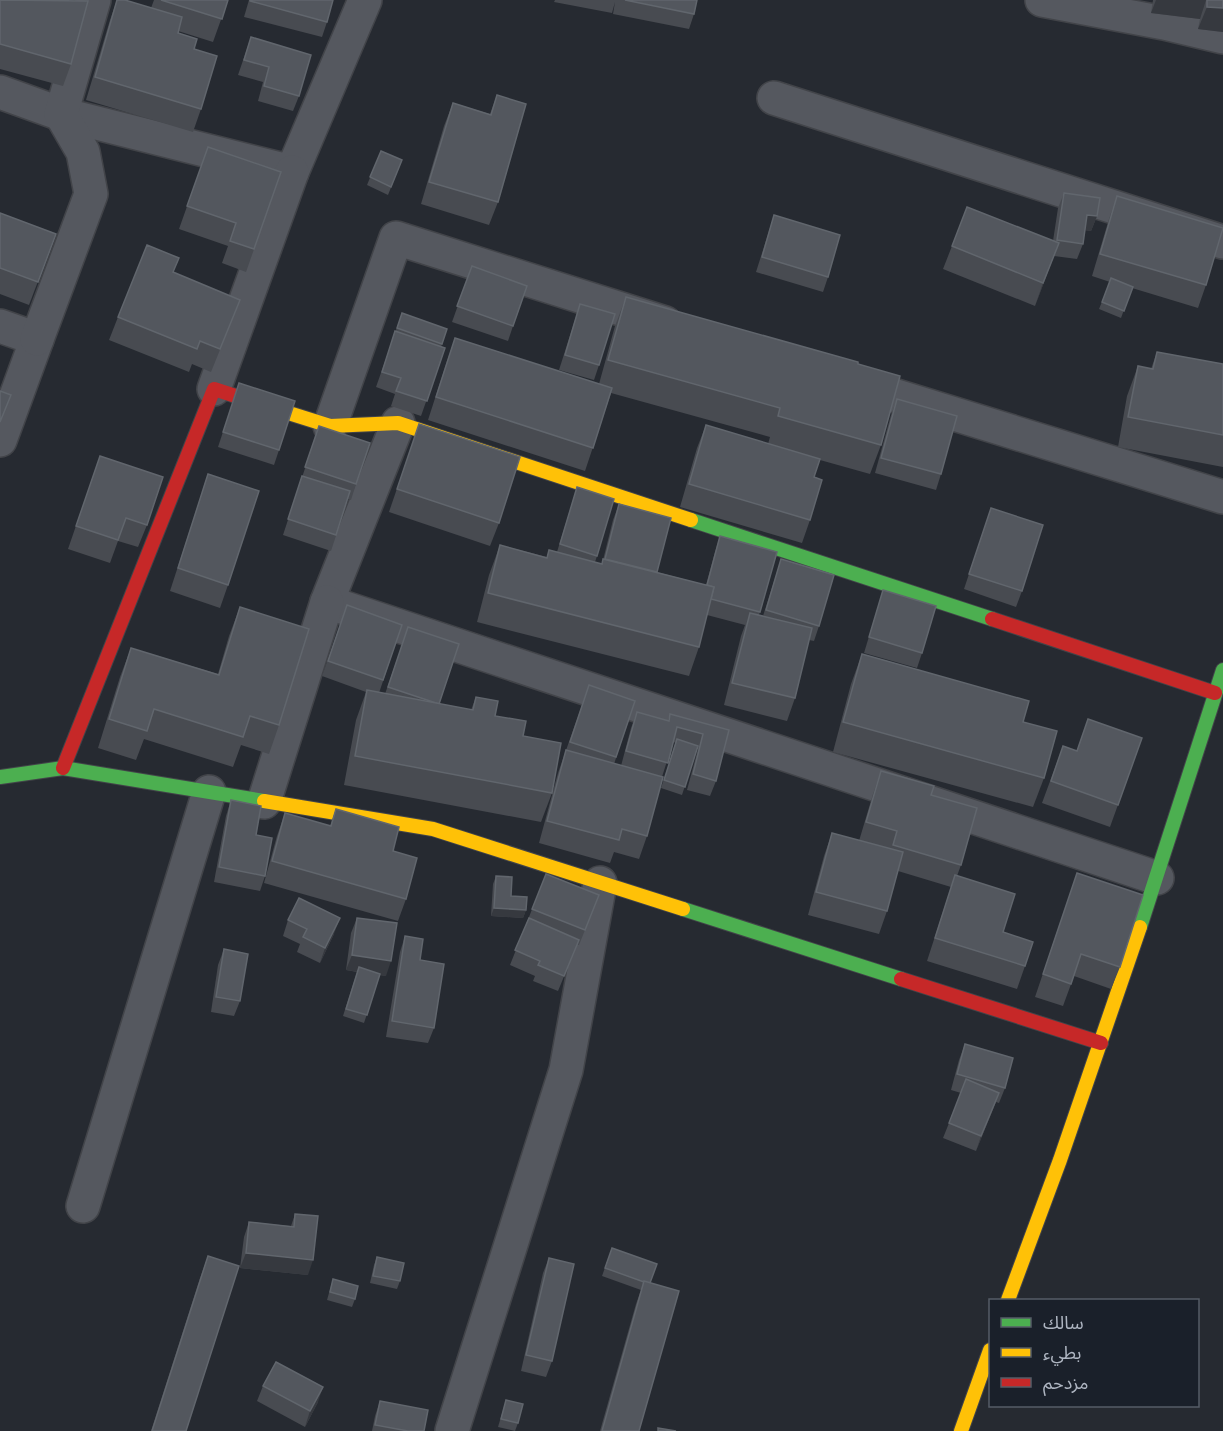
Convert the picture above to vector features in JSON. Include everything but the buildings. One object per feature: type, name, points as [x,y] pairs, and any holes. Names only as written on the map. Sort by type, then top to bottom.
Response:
[{"type":"street","points":[[0,440],[91,194],[83,152],[61,114],[94,0]]},
{"type":"street","points":[[63,768],[214,389],[292,172],[365,0]]},
{"type":"street","points":[[1042,0],[1164,23],[1223,37]]},
{"type":"street","points":[[0,92],[61,114],[292,172]]},
{"type":"street","points":[[774,98],[1223,242]]},
{"type":"street","points":[[330,426],[396,238],[693,332]]},
{"type":"street","points":[[0,326],[37,339]]},
{"type":"street","points":[[818,371],[1223,497]]},
{"type":"street","points":[[214,389],[330,426],[398,423],[1215,693]]},
{"type":"street","points":[[264,802],[327,602],[398,423]]},
{"type":"street","points":[[327,602],[1157,878]]},
{"type":"street","points":[[1008,1299],[1101,1043],[1157,878],[1223,670]]},
{"type":"street","points":[[0,777],[63,768],[433,829],[1101,1043]]},
{"type":"street","points":[[83,1206],[209,792]]},
{"type":"street","points":[[452,1431],[566,1070],[600,883]]},
{"type":"street","points":[[961,1431],[989,1353]]},
{"type":"traffic: fast","points":[[691,520],[992,619]]},
{"type":"traffic: fast","points":[[1140,927],[1223,670]]},
{"type":"traffic: fast","points":[[0,777],[63,768],[264,801]]},
{"type":"traffic: fast","points":[[683,909],[901,979]]},
{"type":"traffic: slow","points":[[260,404],[330,426],[398,423],[691,520]]},
{"type":"traffic: slow","points":[[264,801],[433,829],[683,909]]},
{"type":"traffic: slow","points":[[1008,1299],[1060,1160],[1140,927]]},
{"type":"traffic: slow","points":[[961,1431],[989,1353]]},
{"type":"traffic: jam","points":[[63,768],[214,389],[260,404]]},
{"type":"traffic: jam","points":[[992,619],[1215,693]]},
{"type":"traffic: jam","points":[[901,979],[1101,1043]]}]
